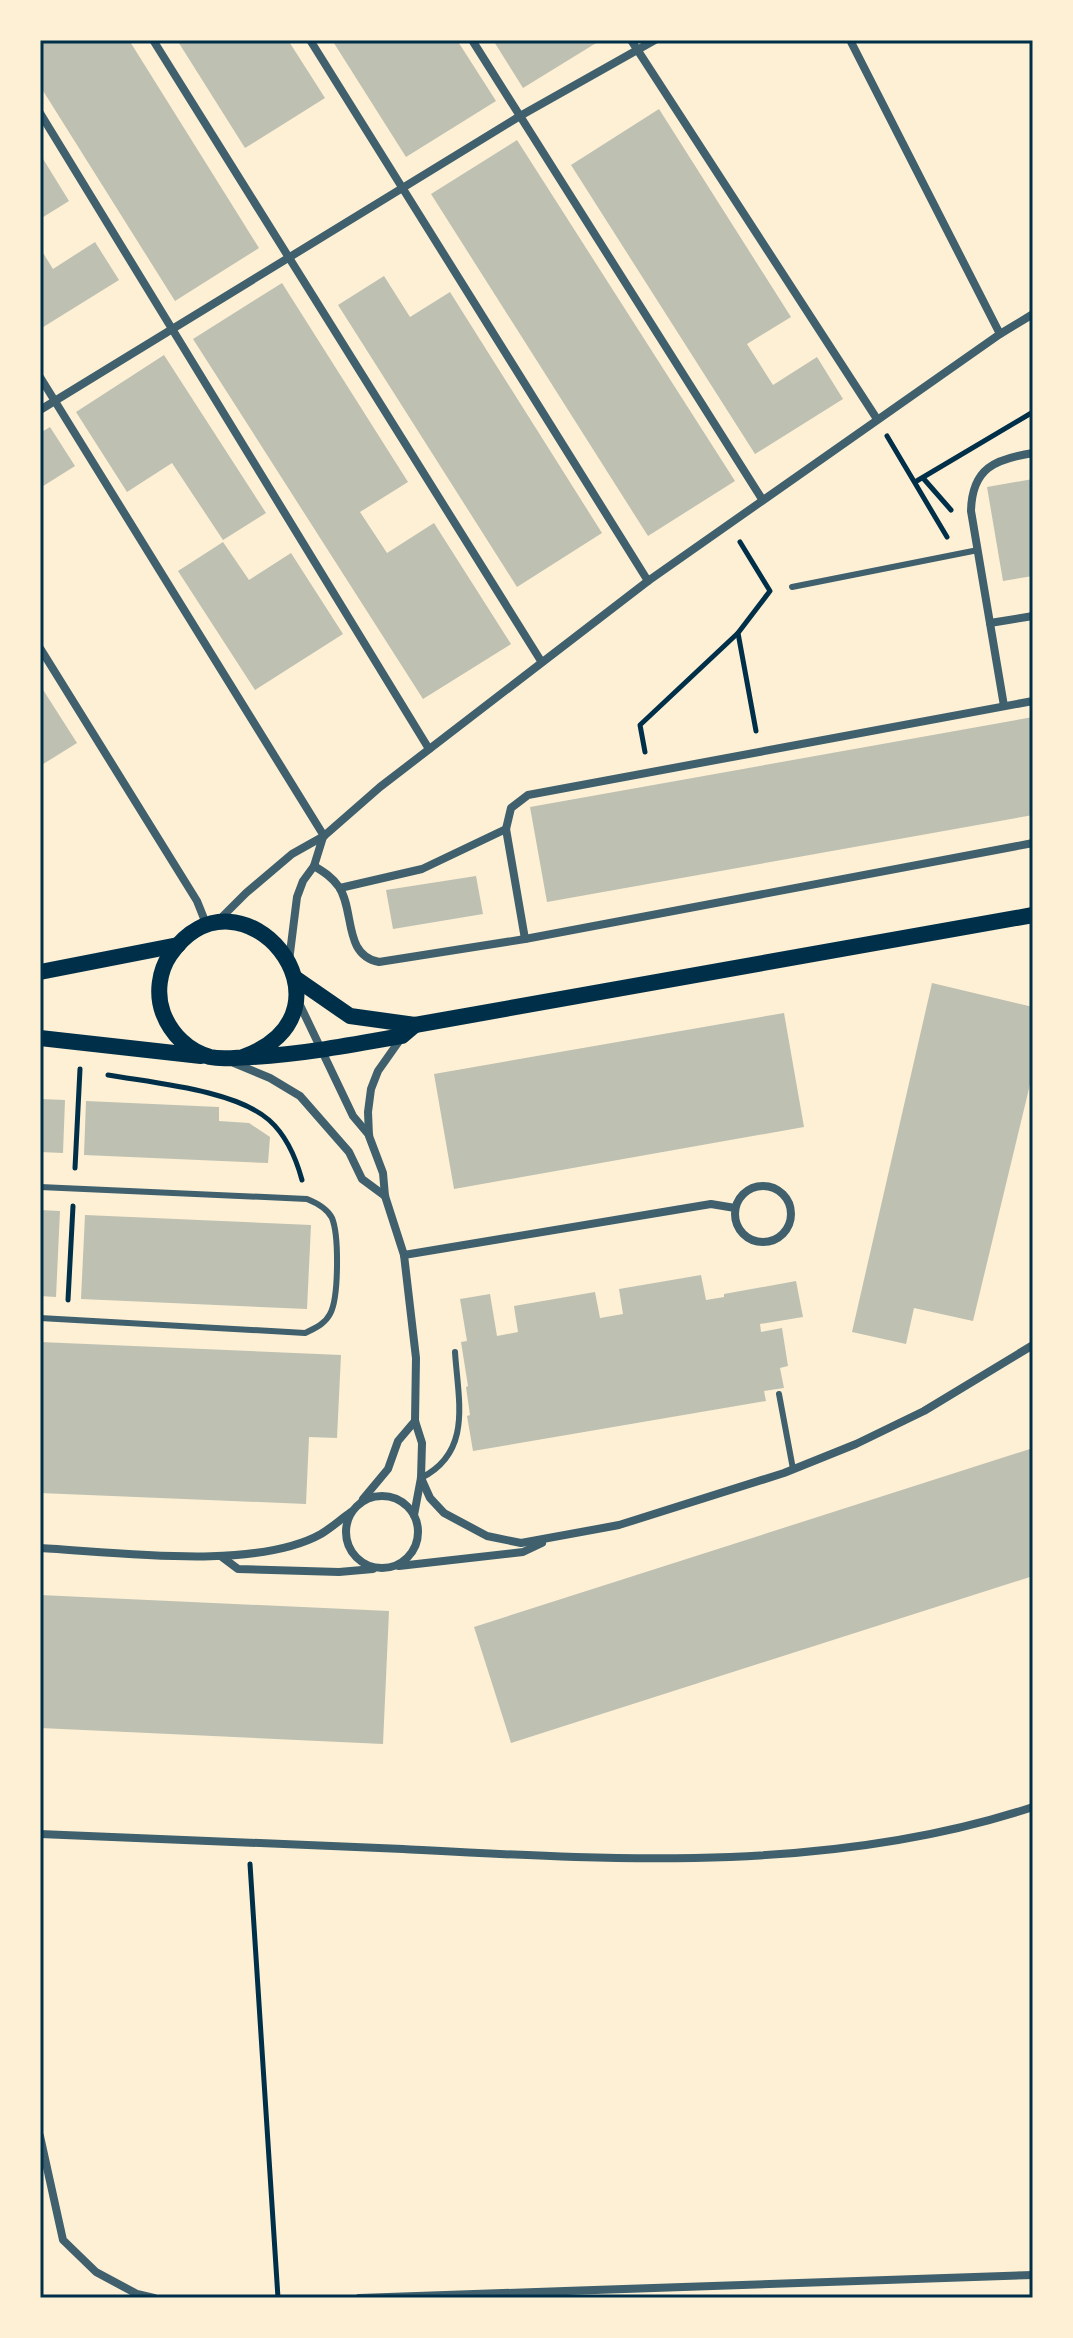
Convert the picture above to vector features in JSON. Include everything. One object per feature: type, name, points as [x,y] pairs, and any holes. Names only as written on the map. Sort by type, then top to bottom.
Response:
[{"type":"main road","points":[[40,1038],[217,1058],[320,1050],[1033,915]]},
{"type":"main road","points":[[217,1058],[193,1050],[179,1039],[169,1025],[159,992],[161,975],[167,958],[191,933],[211,925],[233,923],[251,927],[280,947],[292,970],[296,995],[293,1012],[274,1041],[260,1051],[243,1057]]},
{"type":"main road","points":[[40,972],[178,945]]},
{"type":"main road","points":[[292,970],[332,1006],[350,1016],[408,1031]]},
{"type":"street","points":[[153,40],[541,661]]},
{"type":"street","points":[[310,40],[648,581]]},
{"type":"street","points":[[472,40],[762,499]]},
{"type":"street","points":[[631,40],[877,419]]},
{"type":"street","points":[[40,410],[520,116],[655,40]]},
{"type":"street","points":[[850,40],[1000,334]]},
{"type":"street","points":[[40,113],[429,749]]},
{"type":"street","points":[[40,648],[211,925],[292,854],[324,836],[429,749],[648,581],[877,419],[1033,314]]},
{"type":"street","points":[[40,377],[324,836]]},
{"type":"street","points":[[1004,706],[971,511],[975,482],[984,471],[996,462],[1033,453]]},
{"type":"street","points":[[990,623],[1033,616]]},
{"type":"street","points":[[525,939],[506,829],[511,808],[528,795],[1033,701]]},
{"type":"street","points":[[340,888],[422,869],[506,829]]},
{"type":"street","points":[[292,970],[297,897],[303,881],[314,866],[324,836]]},
{"type":"street","points":[[314,866],[329,875],[340,888],[347,903],[358,950],[379,962],[525,939],[1033,843]]},
{"type":"street","points":[[296,995],[353,1116],[369,1136],[383,1173],[385,1196],[404,1255],[416,1358],[415,1421],[422,1443],[421,1478],[414,1515]]},
{"type":"street","points":[[369,1136],[371,1089],[378,1071],[408,1031]]},
{"type":"street","points":[[217,1058],[270,1078],[300,1096],[349,1152],[362,1179],[385,1196]]},
{"type":"street","points":[[761,1185],[770,1186],[790,1204],[791,1221],[787,1230],[771,1241],[752,1240],[738,1227],[735,1208],[744,1192],[761,1185]]},
{"type":"street","points":[[404,1255],[711,1204],[735,1208]]},
{"type":"street","points":[[421,1478],[430,1498],[444,1513],[487,1536],[521,1543],[619,1525],[793,1469],[856,1444],[924,1411],[1033,1345]]},
{"type":"street","points":[[40,1548],[222,1557],[283,1548],[319,1535],[351,1512],[388,1469],[398,1441],[415,1421]]},
{"type":"street","points":[[360,1503],[371,1497],[396,1498],[407,1505],[414,1515],[418,1540],[404,1561],[393,1567]]},
{"type":"street","points":[[351,1512],[346,1524],[349,1549],[357,1559],[380,1569]]},
{"type":"street","points":[[222,1557],[238,1569],[339,1572],[523,1552],[550,1539]]},
{"type":"street","points":[[40,1834],[541,1856],[753,1857],[870,1844],[996,1819],[1033,1807]]},
{"type":"street","points":[[40,2136],[63,2240],[96,2272],[137,2294],[154,2298]]},
{"type":"street","points":[[359,2298],[1033,2275]]},
{"type":"lane","points":[[792,587],[978,550]]},
{"type":"lane","points":[[40,1187],[307,1199],[327,1211],[335,1232],[335,1302],[325,1322],[305,1333],[40,1318]]},
{"type":"lane","points":[[421,1478],[445,1462],[453,1449],[459,1427],[455,1352]]},
{"type":"lane","points":[[779,1394],[793,1469]]},
{"type":"path","points":[[915,482],[1033,412]]},
{"type":"path","points":[[877,419],[947,537],[932,540]]},
{"type":"path","points":[[923,478],[948,510],[971,511]]},
{"type":"path","points":[[649,772],[640,725],[738,633],[770,591],[728,523]]},
{"type":"path","points":[[738,633],[760,752]]},
{"type":"path","points":[[66,1068],[202,1092],[235,1102],[269,1119],[286,1139],[297,1160],[307,1199]]},
{"type":"path","points":[[249,1841],[278,2298]]},
{"type":"building","points":[[40,40],[129,40],[259,248],[175,301],[40,86]]},
{"type":"building","points":[[177,40],[288,40],[325,98],[245,148]]},
{"type":"building","points":[[332,40],[457,40],[496,101],[406,157]]},
{"type":"building","points":[[493,40],[601,40],[523,88]]},
{"type":"building","points":[[659,109],[791,317],[747,344],[773,385],[817,357],[843,399],[755,454],[571,165]]},
{"type":"building","points":[[517,140],[735,481],[648,536],[431,194]]},
{"type":"building","points":[[40,154],[69,201],[40,219]]},
{"type":"building","points":[[95,242],[119,280],[40,329],[40,248],[53,269]]},
{"type":"building","points":[[384,276],[410,317],[450,292],[602,533],[517,587],[338,305]]},
{"type":"building","points":[[282,283],[408,482],[360,512],[387,553],[434,523],[511,644],[423,699],[193,339]]},
{"type":"building","points":[[164,355],[266,513],[223,540],[172,463],[127,492],[76,412]]},
{"type":"building","points":[[50,427],[75,466],[40,488],[40,433]]},
{"type":"building","points":[[1033,479],[1033,576],[1003,581],[987,487]]},
{"type":"building","points":[[223,542],[249,580],[291,553],[343,634],[255,690],[178,571]]},
{"type":"building","points":[[40,685],[77,743],[40,766]]},
{"type":"building","points":[[1033,717],[1033,815],[547,902],[530,807]]},
{"type":"building","points":[[476,876],[483,914],[393,929],[386,890]]},
{"type":"building","points":[[932,983],[1033,1007],[1033,1072],[973,1321],[914,1308],[906,1344],[852,1332]]},
{"type":"building","points":[[784,1013],[804,1127],[454,1189],[434,1074]]},
{"type":"building","points":[[40,1099],[65,1100],[63,1153],[40,1152]]},
{"type":"building","points":[[86,1101],[219,1107],[219,1121],[249,1123],[270,1137],[268,1163],[84,1155]]},
{"type":"building","points":[[40,1210],[60,1211],[56,1297],[40,1296]]},
{"type":"building","points":[[85,1215],[311,1225],[307,1309],[81,1299]]},
{"type":"building","points":[[701,1275],[706,1300],[796,1281],[803,1317],[760,1324],[761,1332],[782,1328],[788,1366],[780,1368],[784,1388],[764,1391],[766,1401],[473,1451],[461,1342],[467,1341],[460,1299],[490,1294],[497,1336],[518,1332],[514,1306],[595,1292],[600,1318],[623,1314],[619,1289]]},
{"type":"building","points":[[40,1342],[341,1355],[337,1438],[309,1437],[306,1504],[40,1493]]},
{"type":"building","points":[[1033,1448],[1033,1576],[511,1743],[474,1627]]},
{"type":"building","points":[[40,1595],[389,1611],[383,1744],[40,1728]]}]
